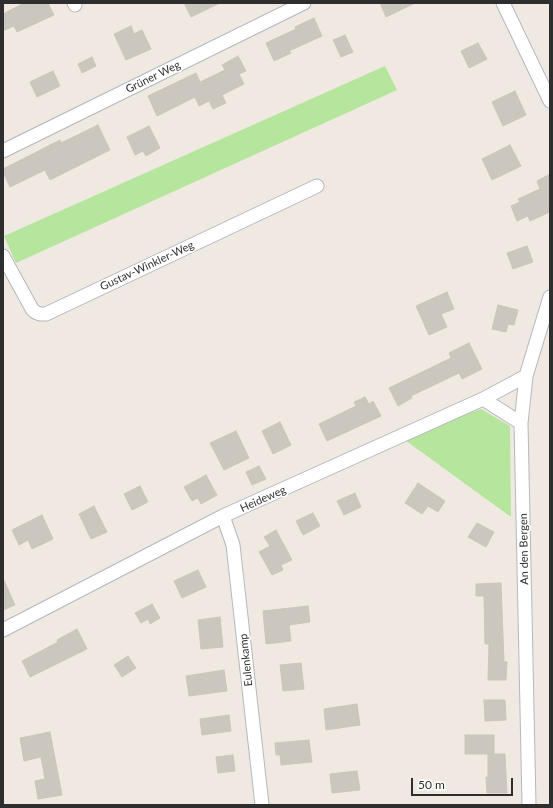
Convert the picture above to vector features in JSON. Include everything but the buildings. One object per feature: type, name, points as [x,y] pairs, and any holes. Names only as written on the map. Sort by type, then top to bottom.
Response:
[{"type":"street","name":"Grüner Weg","points":[[3,151],[304,3]]},
{"type":"street","points":[[503,3],[550,101]]},
{"type":"street","name":"Gustav-Winkler-Weg","points":[[3,256],[32,309],[35,312],[46,314],[317,186]]},
{"type":"street","name":"An den Bergen","points":[[529,805],[521,423],[526,376],[550,297]]},
{"type":"street","name":"Heideweg","points":[[3,630],[223,516],[483,399],[526,376]]},
{"type":"street","points":[[483,399],[521,423]]},
{"type":"street","name":"Eulenkamp","points":[[223,516],[233,545],[262,805]]},
{"type":"green space","points":[[385,66],[397,90],[16,263],[4,236]]},
{"type":"green space","points":[[481,409],[510,426],[511,517],[402,438]]}]
